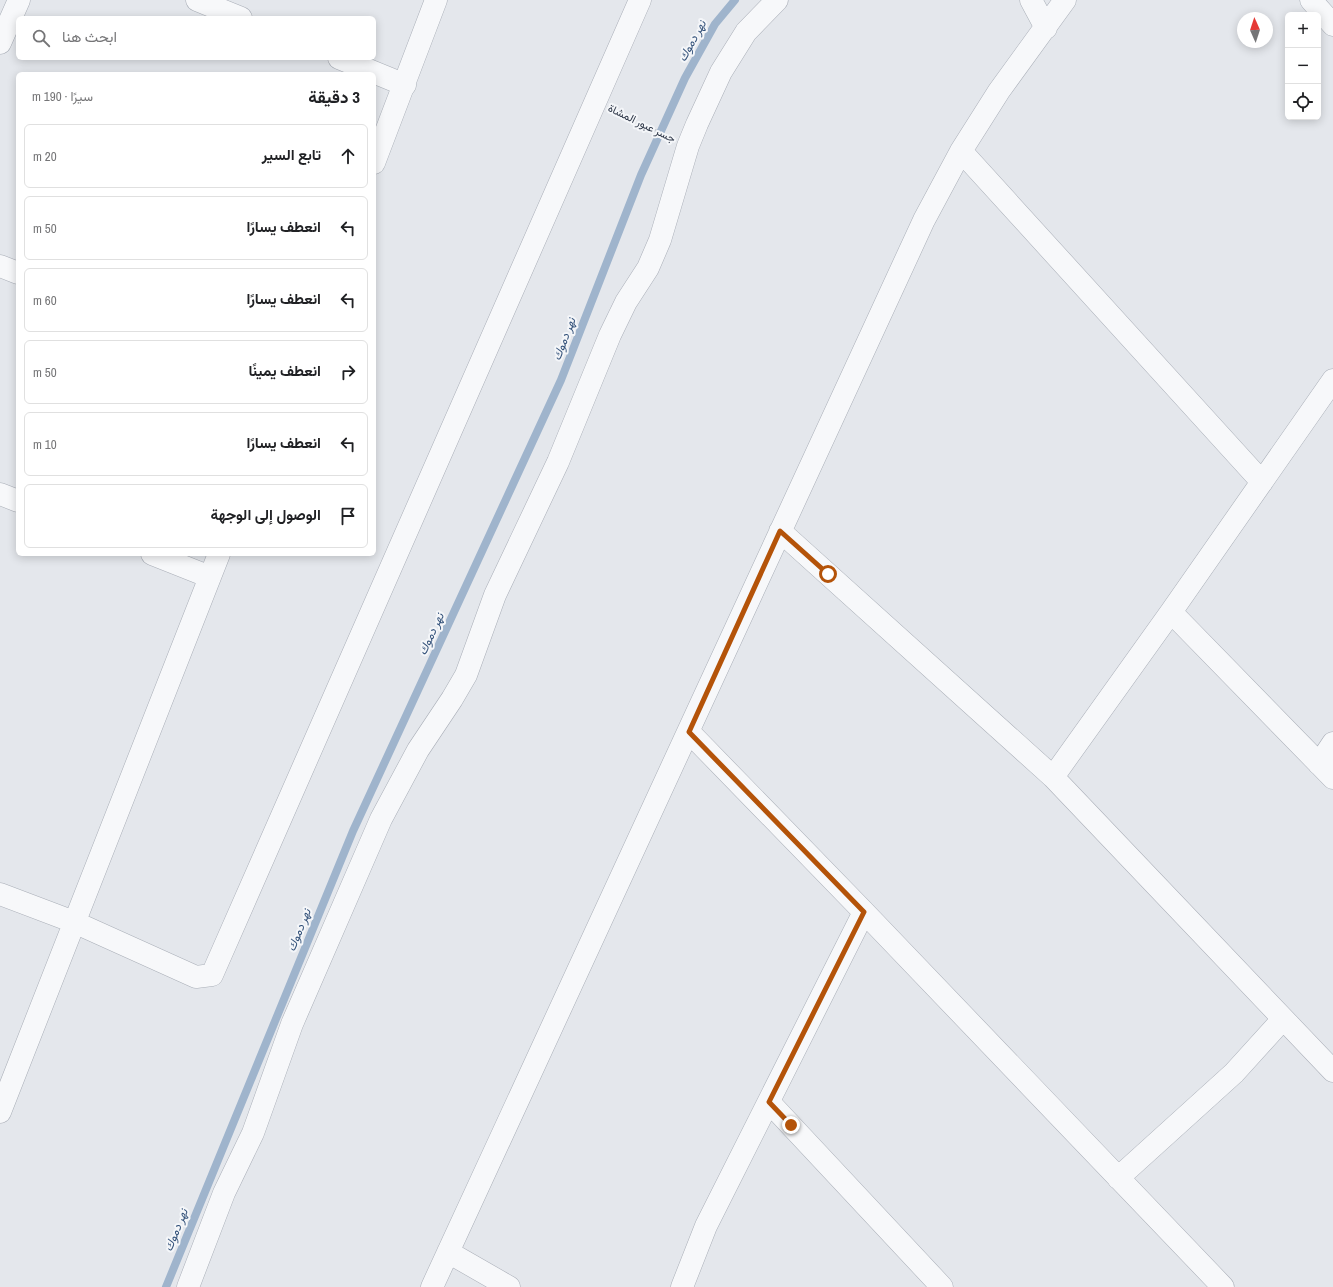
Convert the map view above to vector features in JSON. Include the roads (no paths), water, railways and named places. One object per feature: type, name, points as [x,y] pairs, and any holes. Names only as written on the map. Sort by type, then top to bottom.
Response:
[{"type":"street","points":[[0,43],[19,0]]},
{"type":"street","points":[[197,0],[236,16]]},
{"type":"street","points":[[0,894],[74,922],[196,977],[212,975],[640,0]]},
{"type":"street","points":[[188,1287],[224,1193],[253,1133],[292,1024],[381,819],[418,750],[452,699],[466,674],[495,595],[558,462],[610,335],[654,254],[660,240],[688,146],[721,72],[746,32],[777,0]]},
{"type":"street","points":[[1030,0],[1046,28]]},
{"type":"street","points":[[432,1287],[924,220],[961,150],[999,91],[1065,0]]},
{"type":"street","points":[[1311,0],[1333,25]]},
{"type":"street","points":[[376,158],[437,1]]},
{"type":"street","points":[[344,60],[373,72]]},
{"type":"street","points":[[376,73],[405,85]]},
{"type":"street","points":[[961,150],[1262,482]]},
{"type":"street","points":[[0,266],[16,272]]},
{"type":"street","points":[[1053,777],[1171,612],[1333,380]]},
{"type":"street","points":[[0,494],[16,500]]},
{"type":"street","points":[[780,531],[1053,777],[1282,1020],[1333,1071]]},
{"type":"street","points":[[157,556],[210,577]]},
{"type":"street","points":[[0,1112],[218,556]]},
{"type":"street","points":[[1171,612],[1326,771]]},
{"type":"street","points":[[689,732],[864,912],[1223,1287]]},
{"type":"street","points":[[1326,771],[1333,743]]},
{"type":"street","points":[[682,1287],[706,1226],[864,912]]},
{"type":"street","points":[[1118,1178],[1234,1073],[1282,1020]]},
{"type":"street","points":[[769,1102],[942,1287]]},
{"type":"street","points":[[448,1252],[509,1287]]},
{"type":"waterway","name":"نهر دموك","points":[[166,1287],[353,831],[561,380],[641,175],[685,78],[715,24],[735,0]]}]
